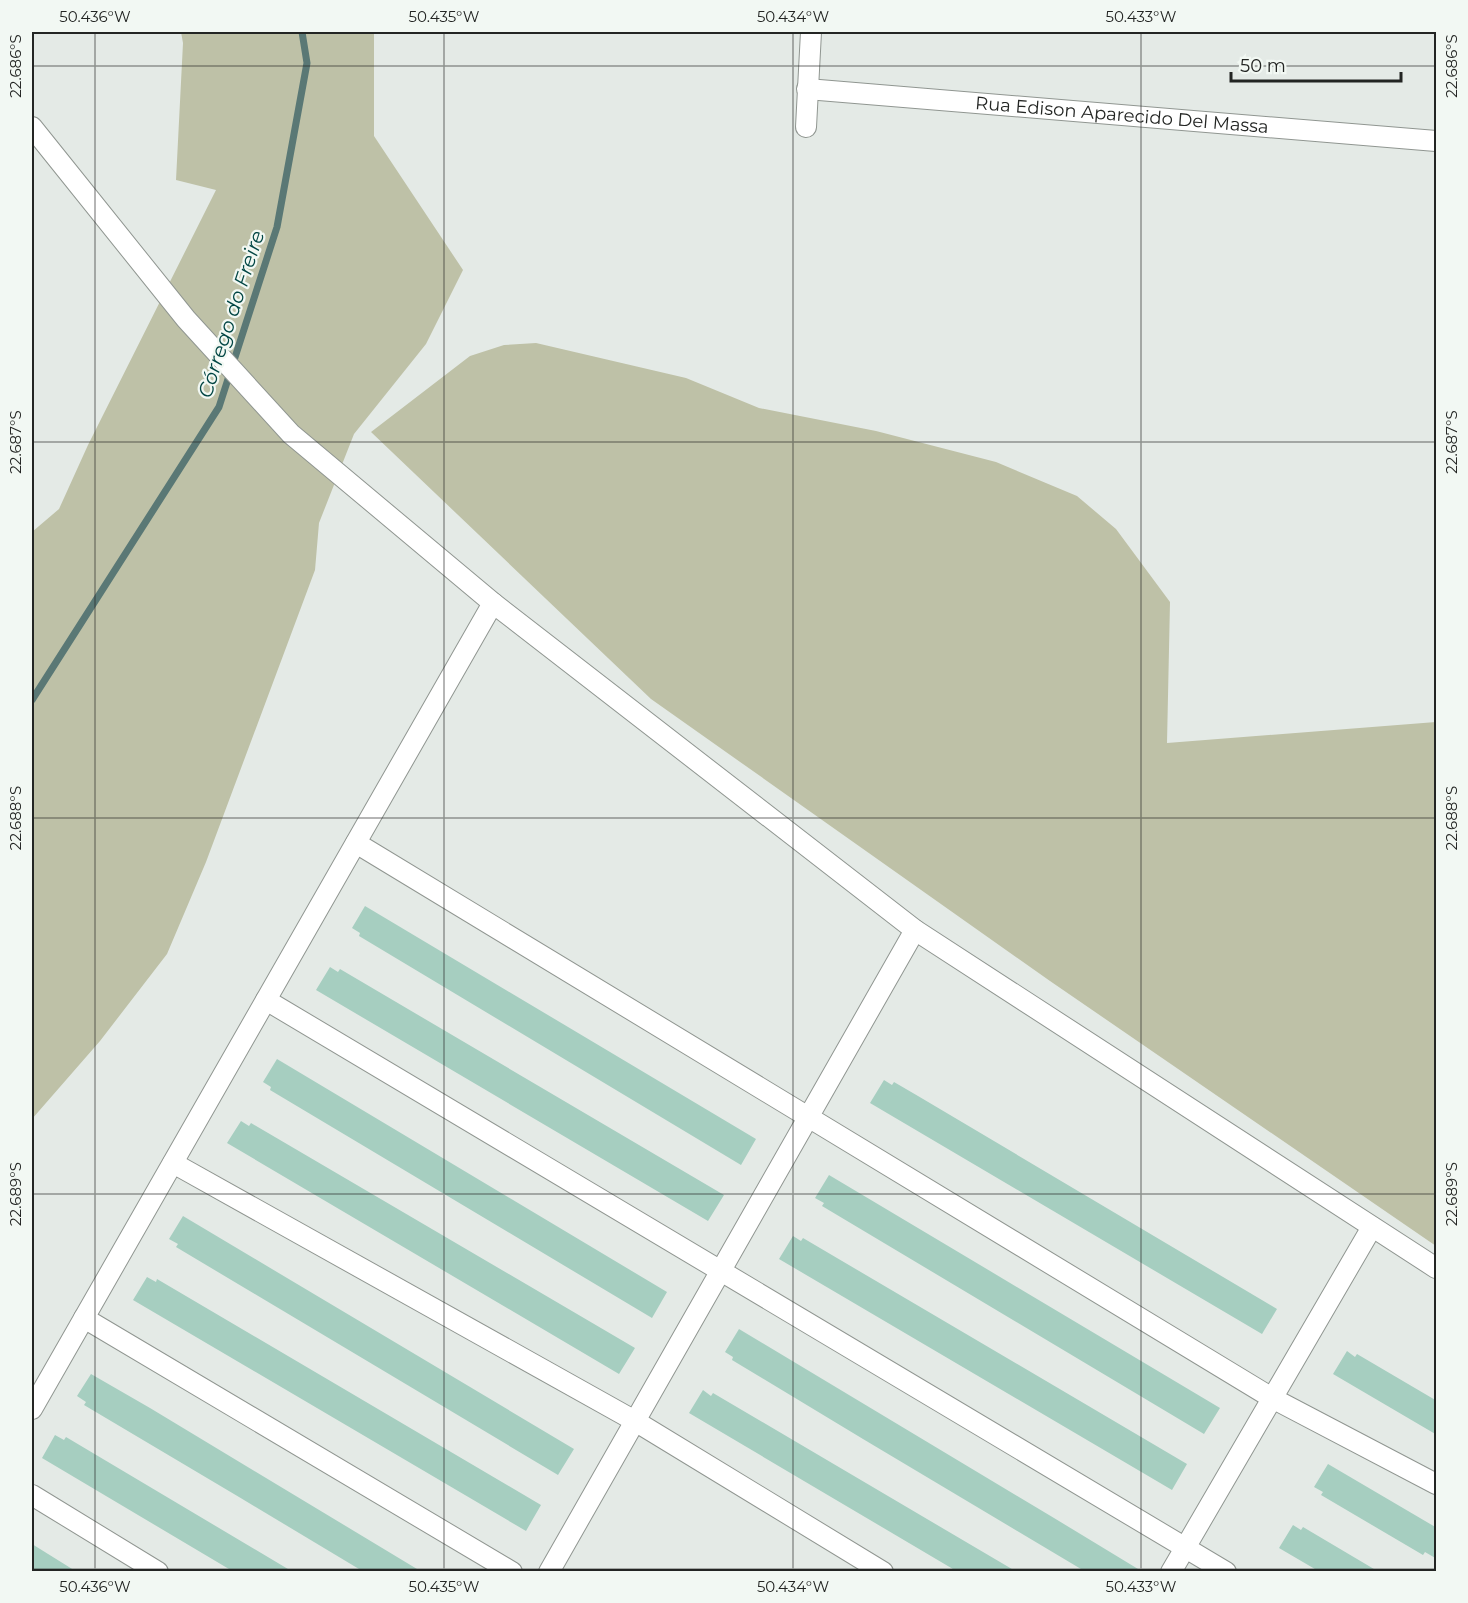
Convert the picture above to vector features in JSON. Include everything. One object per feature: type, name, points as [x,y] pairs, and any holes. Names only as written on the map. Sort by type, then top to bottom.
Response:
[{"type":"street","points":[[806,127],[811,32]]},
{"type":"street","name":"Rua Edison Aparecido Del Massa","points":[[807,89],[1437,141]]},
{"type":"street","points":[[32,127],[186,319],[291,434],[494,603],[915,930],[1437,1268]]},
{"type":"street","points":[[32,1409],[494,603]]},
{"type":"street","points":[[356,843],[1272,1398],[1437,1484]]},
{"type":"street","points":[[549,1572],[915,930]]},
{"type":"street","points":[[266,1000],[721,1269],[1226,1572]]},
{"type":"street","points":[[173,1163],[635,1421],[882,1572]]},
{"type":"street","points":[[1171,1572],[1372,1227]]},
{"type":"street","points":[[84,1318],[512,1572]]},
{"type":"street","points":[[32,1495],[158,1572]]},
{"type":"green space","points":[[181,32],[374,32],[374,136],[463,270],[426,344],[354,434],[319,523],[315,570],[206,862],[167,954],[100,1041],[32,1119],[32,532],[59,509],[88,445],[216,190],[176,180],[183,43]]},
{"type":"green space","points":[[536,343],[686,378],[759,408],[876,431],[996,462],[1077,496],[1116,529],[1170,602],[1167,743],[1436,722],[1436,1246],[1050,981],[651,699],[371,432],[470,356],[504,345]]},
{"type":"building","points":[[365,906],[756,1139],[741,1165],[359,936],[360,933],[352,928]]},
{"type":"building","points":[[330,967],[338,972],[340,969],[724,1195],[708,1221],[316,990]]},
{"type":"building","points":[[277,1059],[667,1292],[652,1318],[270,1090],[271,1087],[263,1082]]},
{"type":"building","points":[[884,1080],[892,1085],[894,1082],[1277,1309],[1262,1334],[870,1103]]},
{"type":"building","points":[[241,1121],[249,1126],[251,1123],[635,1348],[619,1374],[227,1143]]},
{"type":"building","points":[[829,1175],[1220,1408],[1204,1434],[822,1206],[824,1203],[815,1198]]},
{"type":"building","points":[[183,1216],[574,1449],[558,1475],[176,1247],[178,1244],[169,1239]]},
{"type":"building","points":[[793,1236],[801,1241],[803,1238],[1187,1464],[1172,1490],[779,1259]]},
{"type":"building","points":[[147,1277],[156,1282],[157,1279],[541,1505],[526,1531],[133,1300]]},
{"type":"building","points":[[739,1329],[1143,1572],[1086,1572],[863,1439],[732,1360],[733,1357],[725,1352]]},
{"type":"building","points":[[1347,1351],[1355,1357],[1357,1354],[1437,1401],[1437,1435],[1333,1374]]},
{"type":"building","points":[[91,1374],[422,1572],[364,1572],[84,1405],[86,1402],[77,1396]]},
{"type":"building","points":[[703,1390],[711,1396],[713,1393],[1017,1572],[958,1572],[689,1413]]},
{"type":"building","points":[[55,1435],[64,1440],[66,1437],[293,1572],[234,1572],[42,1458]]},
{"type":"building","points":[[1328,1464],[1437,1528],[1437,1559],[1425,1552],[1423,1555],[1321,1495],[1323,1492],[1314,1487]]},
{"type":"building","points":[[1293,1525],[1301,1530],[1303,1527],[1379,1572],[1320,1572],[1279,1548]]},
{"type":"building","points":[[32,1544],[77,1572],[32,1572]]},
{"type":"waterway","name":"Córrego do Freire","points":[[32,700],[219,407],[277,227],[307,63],[302,32]]}]
